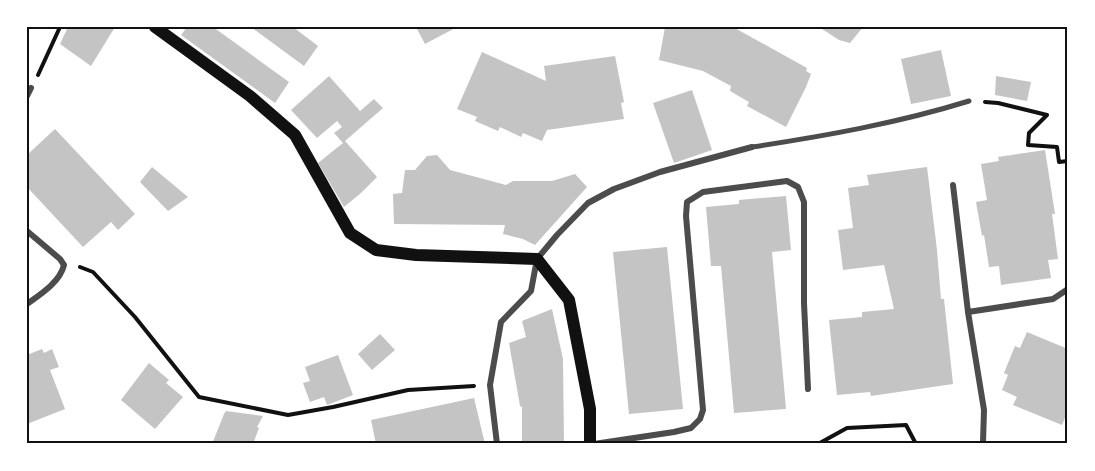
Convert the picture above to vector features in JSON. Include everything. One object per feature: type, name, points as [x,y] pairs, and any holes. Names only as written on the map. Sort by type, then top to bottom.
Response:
[{"type":"main road","points":[[155,27],[250,96],[295,135],[350,233],[376,250],[416,255],[537,258],[569,300],[590,409],[592,444]]},
{"type":"street","points":[[27,96],[31,88]]},
{"type":"street","points":[[497,444],[490,385],[501,322],[531,291],[537,258],[588,203],[614,189],[660,172],[752,147],[839,134],[969,101]]},
{"type":"street","points":[[592,444],[675,432],[691,428],[700,419],[703,410],[686,216],[687,202],[703,192],[787,181],[798,187],[804,202],[804,303],[808,389]]},
{"type":"street","points":[[953,185],[984,410],[983,442],[981,444]]},
{"type":"street","points":[[27,231],[64,265],[62,272],[46,290],[27,304]]},
{"type":"street","points":[[969,312],[1053,299],[1068,289]]},
{"type":"path","points":[[31,88],[60,27]]},
{"type":"path","points":[[969,101],[998,103],[1047,115],[1029,133],[1028,145],[1057,147],[1059,162],[1068,161]]},
{"type":"path","points":[[78,266],[93,272],[135,316],[199,397],[288,415],[408,390],[490,385]]},
{"type":"path","points":[[818,444],[847,428],[906,425],[916,444]]},
{"type":"building","points":[[68,27],[115,27],[91,66],[60,44]]},
{"type":"building","points":[[187,27],[213,27],[289,82],[275,103],[181,35]]},
{"type":"building","points":[[251,27],[293,27],[318,46],[304,66]]},
{"type":"building","points":[[416,27],[457,27],[425,44]]},
{"type":"building","points":[[665,27],[733,27],[807,68],[806,71],[811,74],[786,127],[747,106],[749,102],[730,91],[731,86],[703,71],[659,60]]},
{"type":"building","points":[[819,27],[863,27],[850,43],[839,40]]},
{"type":"building","points":[[941,50],[951,96],[911,104],[901,59]]},
{"type":"building","points":[[482,52],[546,81],[544,66],[615,56],[624,102],[621,103],[624,119],[547,130],[542,141],[523,133],[521,137],[500,127],[498,131],[475,121],[477,117],[457,109]]},
{"type":"building","points":[[329,76],[360,111],[374,99],[383,108],[345,141],[377,177],[344,207],[318,163],[343,143],[334,133],[342,127],[337,121],[317,138],[291,110]]},
{"type":"building","points":[[996,76],[1031,82],[1027,101],[995,95]]},
{"type":"building","points":[[692,90],[712,150],[674,163],[653,103]]},
{"type":"building","points":[[55,129],[135,214],[118,230],[111,222],[83,247],[27,187],[27,155]]},
{"type":"building","points":[[1045,150],[1055,214],[1052,214],[1058,259],[1048,260],[1051,278],[1001,285],[999,266],[989,267],[976,202],[987,200],[981,164],[999,161],[998,157]]},
{"type":"building","points":[[437,155],[450,170],[506,185],[513,181],[552,181],[575,174],[587,187],[535,245],[503,234],[505,225],[394,224],[393,194],[402,193],[405,170],[415,170],[427,156]]},
{"type":"building","points":[[152,167],[188,197],[168,211],[140,182]]},
{"type":"building","points":[[927,167],[941,299],[944,299],[953,384],[871,396],[870,392],[837,395],[829,320],[862,317],[862,312],[894,309],[884,265],[843,270],[838,230],[853,228],[848,188],[869,185],[867,175]]},
{"type":"building","points":[[786,196],[791,250],[772,252],[786,409],[734,413],[721,266],[711,266],[706,207],[739,204],[739,200]]},
{"type":"building","points":[[667,247],[683,409],[629,414],[613,252]]},
{"type":"building","points":[[552,309],[563,359],[564,444],[522,444],[522,407],[509,343],[526,337],[522,321]]},
{"type":"building","points":[[1027,332],[1068,349],[1068,419],[1065,418],[1062,425],[1013,405],[1017,397],[1002,390],[1008,375],[1004,373],[1015,346],[1020,348]]},
{"type":"building","points":[[380,334],[395,350],[372,370],[358,354]]},
{"type":"building","points":[[42,349],[44,353],[52,349],[59,367],[50,370],[65,409],[27,424],[27,355]]},
{"type":"building","points":[[338,355],[353,395],[327,405],[324,397],[310,402],[303,383],[310,381],[305,367]]},
{"type":"building","points":[[149,363],[169,380],[166,383],[183,397],[155,429],[121,400]]},
{"type":"building","points":[[474,398],[485,444],[376,444],[371,420]]},
{"type":"building","points":[[226,411],[263,416],[257,427],[259,428],[253,444],[212,444]]}]
